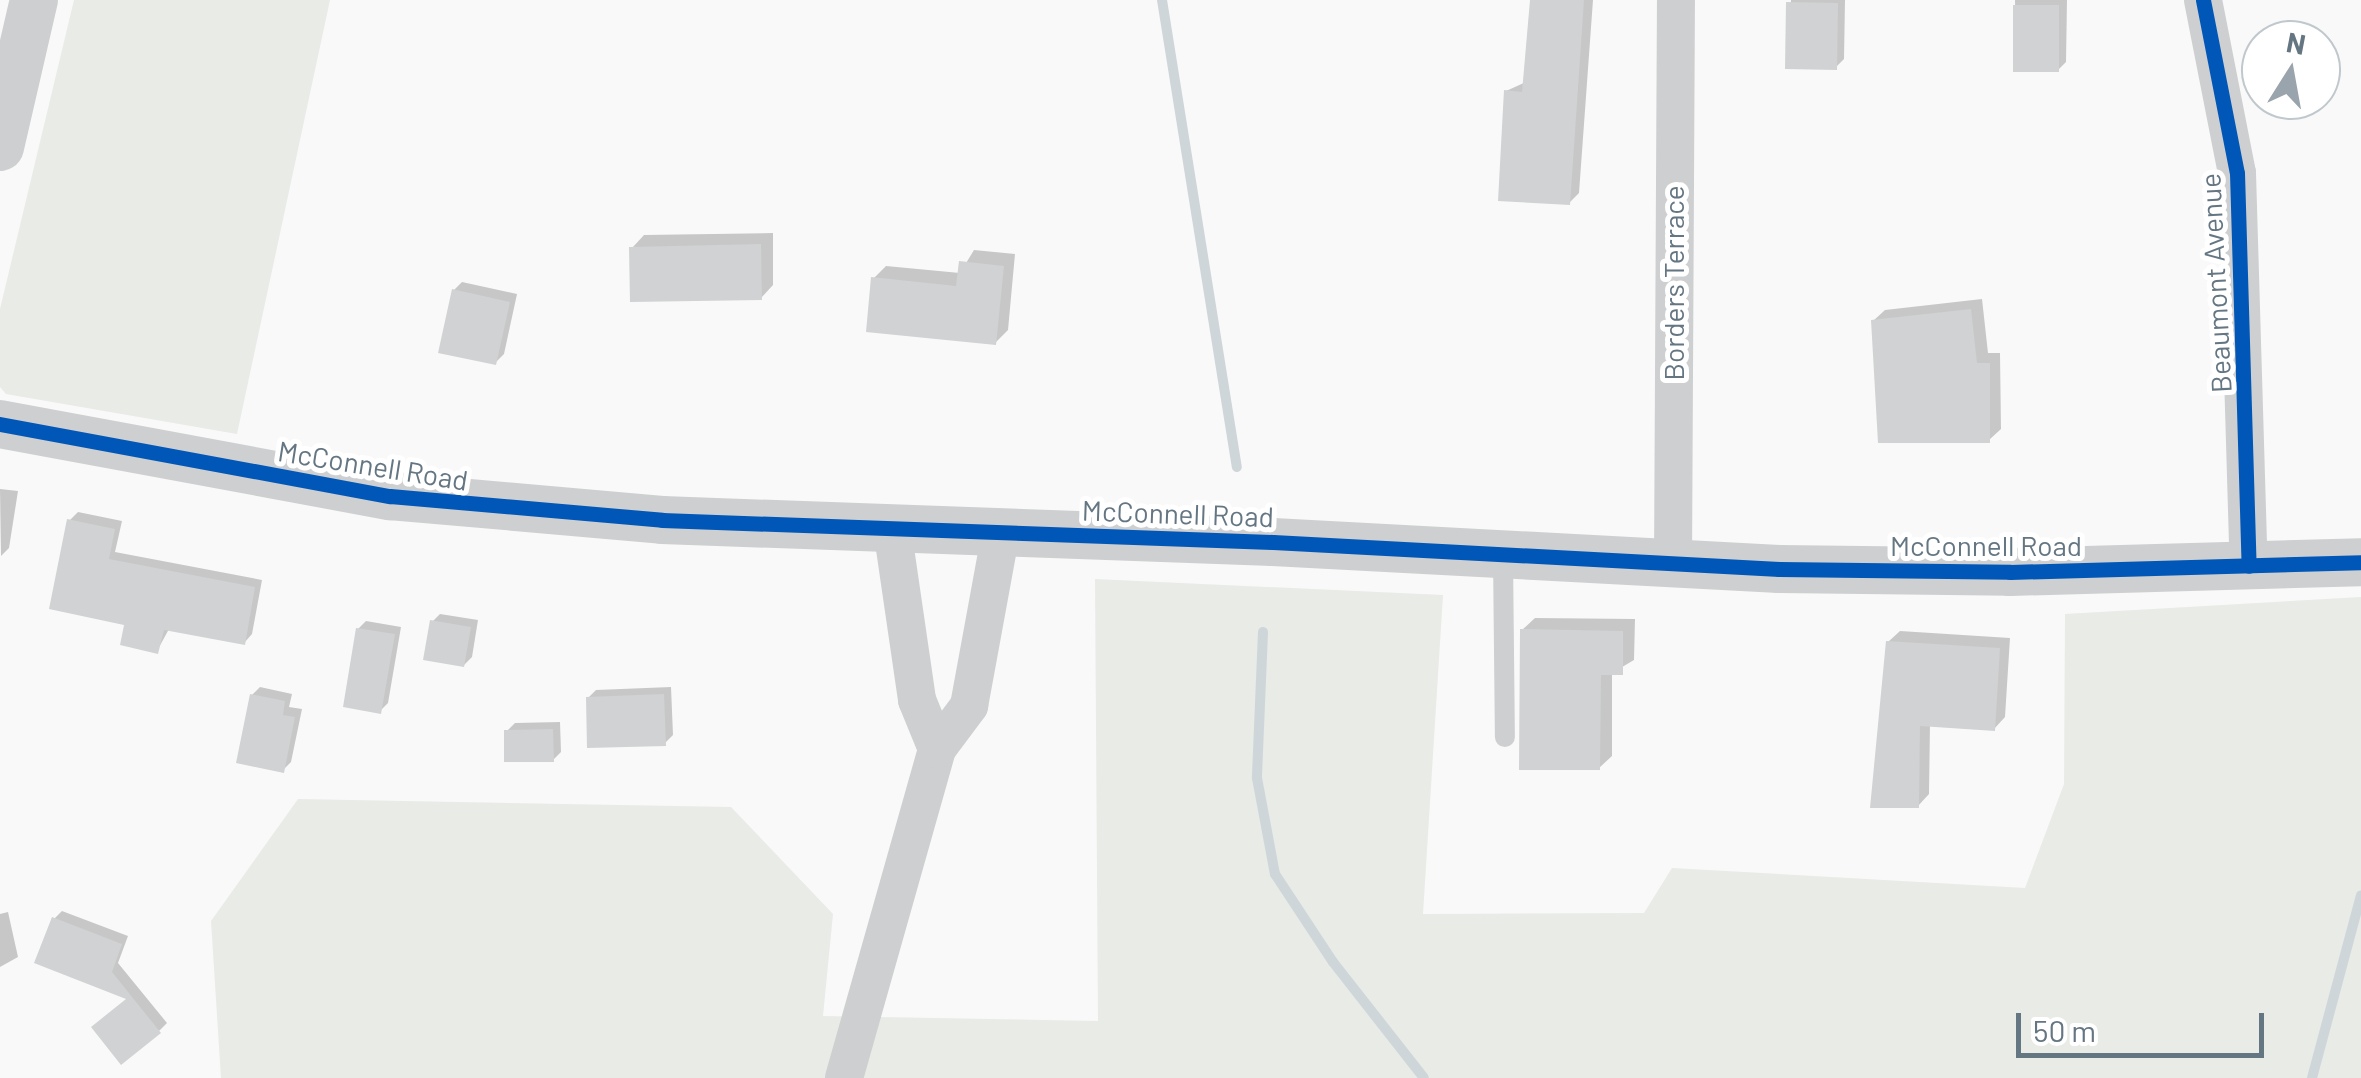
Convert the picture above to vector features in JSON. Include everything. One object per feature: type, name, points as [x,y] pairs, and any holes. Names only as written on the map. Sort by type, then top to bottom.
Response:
[{"type":"street","points":[[0,147],[34,0]]},
{"type":"street","name":"Borders Terrace","points":[[1673,566],[1676,0]]},
{"type":"street","name":"Beaumont Avenue","points":[[2203,0],[2237,172],[2249,566]]},
{"type":"street","name":"McConnell Road","points":[[0,424],[390,496],[642,519],[1001,531],[1673,566],[1991,572],[2361,562]]},
{"type":"street","points":[[892,528],[917,700],[937,749]]},
{"type":"street","points":[[847,1076],[937,749],[970,706],[1001,531]]},
{"type":"lane","points":[[1504,556],[1505,738]]},
{"type":"shaded area","points":[[74,0],[330,0],[237,434],[6,394],[0,387],[0,309]]},
{"type":"shaded area","points":[[1095,579],[1443,595],[1423,914],[1644,913],[1672,868],[2025,888],[2064,784],[2065,614],[2361,597],[2361,1078],[221,1078],[211,921],[298,799],[731,807],[833,914],[823,1016],[1098,1021]]},
{"type":"building","points":[[1530,0],[1584,0],[1570,205],[1498,201],[1504,90],[1522,92]]},
{"type":"building","points":[[1786,2],[1838,3],[1837,70],[1785,69]]},
{"type":"building","points":[[2013,5],[2059,5],[2059,72],[2013,72]]},
{"type":"building","points":[[761,244],[762,300],[630,302],[629,247]]},
{"type":"building","points":[[959,261],[1004,266],[996,345],[866,332],[871,277],[956,286]]},
{"type":"building","points":[[452,289],[510,302],[496,365],[438,353]]},
{"type":"building","points":[[1971,309],[1977,363],[1990,363],[1990,443],[1878,443],[1871,320]]},
{"type":"building","points":[[67,519],[115,529],[109,559],[255,587],[245,645],[164,630],[158,654],[120,645],[124,625],[49,609]]},
{"type":"building","points":[[430,620],[471,627],[464,667],[423,660]]},
{"type":"building","points":[[356,628],[395,634],[381,714],[343,707]]},
{"type":"building","points":[[1520,629],[1623,631],[1623,675],[1601,675],[1600,770],[1519,770]]},
{"type":"building","points":[[1886,641],[2000,648],[1995,731],[1920,726],[1919,808],[1870,808]]},
{"type":"building","points":[[250,694],[285,701],[283,715],[295,717],[284,773],[236,763]]},
{"type":"building","points":[[664,694],[666,746],[587,748],[586,697]]},
{"type":"building","points":[[553,729],[554,762],[504,762],[504,730]]},
{"type":"building","points":[[52,917],[122,944],[112,972],[161,1033],[121,1065],[91,1027],[126,999],[34,963]]},
{"type":"waterway","points":[[1162,0],[1237,467]]},
{"type":"waterway","points":[[1263,632],[1257,778],[1275,874],[1333,962],[1424,1078]]},
{"type":"waterway","points":[[2312,1078],[2361,895]]},
{"type":"cycle path","points":[[2203,0],[2237,173],[2249,566]]},
{"type":"cycle path","points":[[0,424],[390,496],[662,520],[1273,542],[1779,569],[2010,572],[2361,562]]}]
